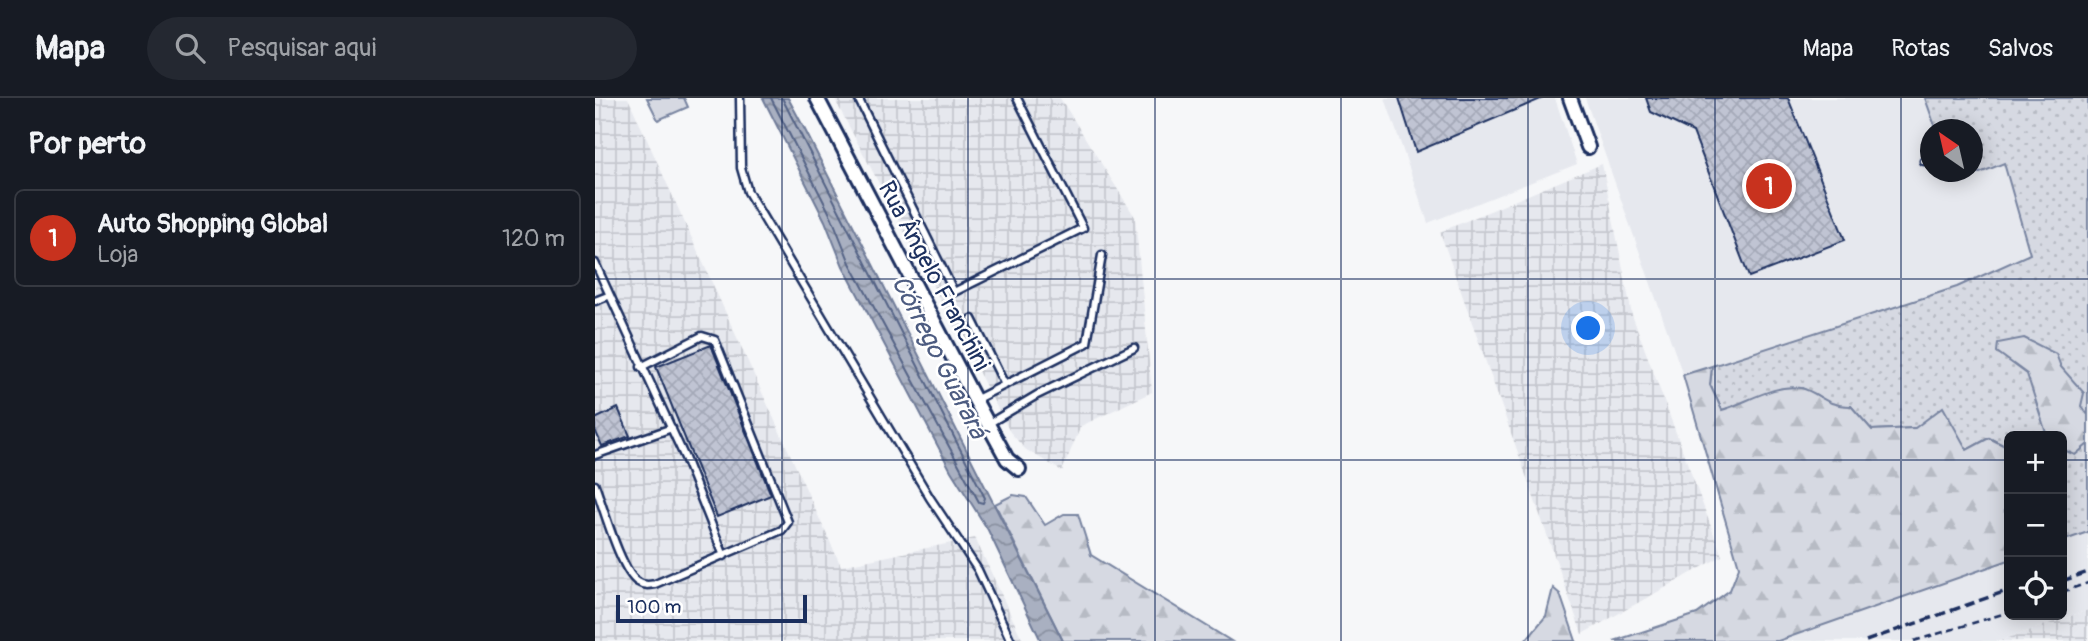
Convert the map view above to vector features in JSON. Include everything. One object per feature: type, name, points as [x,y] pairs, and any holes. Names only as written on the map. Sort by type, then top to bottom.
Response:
[{"type":"street","name":"Rua Ângelo Franchini","points":[[817,98],[1007,459],[1019,469]]},
{"type":"street","points":[[1570,98],[1588,147]]},
{"type":"lane","points":[[740,98],[741,168],[748,192],[923,487],[972,561],[1011,641]]},
{"type":"lane","points":[[858,98],[954,292],[1083,228],[1017,98]]},
{"type":"lane","points":[[975,400],[1087,344],[1102,255]]},
{"type":"lane","points":[[595,263],[641,367],[672,428],[724,556]]},
{"type":"lane","points":[[595,301],[608,296]]},
{"type":"lane","points":[[972,319],[1005,385]]},
{"type":"lane","points":[[595,485],[628,570],[638,582],[655,584],[724,556],[782,530],[788,517],[715,340],[702,336],[641,367]]},
{"type":"lane","points":[[988,424],[1037,395],[1134,348]]},
{"type":"lane","points":[[595,455],[672,428]]},
{"type":"path","points":[[2067,590],[2088,583]]},
{"type":"path","points":[[1914,641],[2004,614]]},
{"type":"shaded area","points":[[595,98],[628,98],[841,566],[975,538],[1023,641],[595,641]]},
{"type":"shaded area","points":[[834,98],[1060,98],[1135,217],[1152,392],[1081,426],[1062,471],[1025,449],[1010,432]]},
{"type":"shaded area","points":[[1385,98],[1555,98],[1577,164],[1428,223]]},
{"type":"shaded area","points":[[1585,98],[1925,98],[1932,119],[1920,119],[1920,182],[1983,182],[1983,172],[2004,163],[2030,254],[1957,287],[1683,375]]},
{"type":"shaded area","points":[[1602,164],[1632,315],[1722,556],[1582,634],[1440,232]]},
{"type":"shaded area","points":[[2088,532],[2088,610],[2067,617],[2067,557],[2067,539]]},
{"type":"shaded area","points":[[2004,562],[2004,620],[2060,620],[2000,641],[1778,641]]},
{"type":"shaded area","points":[[2088,610],[2088,641],[2000,641],[2060,620],[2067,620],[2067,617]]},
{"type":"green space","points":[[647,98],[684,98],[688,107],[658,120]]},
{"type":"green space","points":[[1925,98],[2088,98],[2088,532],[2067,539],[2067,431],[2004,431],[2004,446],[1989,438],[1967,450],[1915,428],[1872,430],[1851,406],[1832,406],[1802,388],[1722,410],[1710,385],[1712,366],[1957,287],[2030,254],[2004,163],[1983,172],[1983,119],[1932,119]]},
{"type":"green space","points":[[2024,338],[2056,354],[2061,367],[2084,393],[2081,406],[2088,415],[2088,444],[2075,455],[2067,451],[2067,431],[2045,431],[2027,374],[1997,352],[1998,343]]},
{"type":"green space","points":[[1712,366],[1710,385],[1722,410],[1781,388],[1801,388],[1828,402],[1851,406],[1872,430],[1915,428],[1943,407],[1967,450],[1989,438],[2004,446],[2004,562],[1778,641],[1614,641],[1697,614],[1730,590],[1739,567],[1683,375]]},
{"type":"green space","points":[[1013,495],[1026,497],[1045,525],[1064,514],[1078,514],[1091,555],[1231,641],[1063,641],[995,504]]},
{"type":"green space","points":[[1553,588],[1560,594],[1576,641],[1525,641],[1546,616]]},
{"type":"water","points":[[763,98],[788,98],[1063,641],[1041,641],[988,530],[951,471],[843,266],[825,221]]},
{"type":"building","points":[[1399,98],[1543,98],[1416,152]]},
{"type":"building","points":[[1646,98],[1788,98],[1845,240],[1749,277],[1693,132],[1651,112]]},
{"type":"building","points":[[711,345],[771,495],[717,517],[656,367]]},
{"type":"building","points":[[618,408],[630,436],[602,446],[595,430],[595,419]]},
{"type":"railway","points":[[2067,579],[2088,572]]},
{"type":"railway","points":[[1866,641],[2004,592]]},
{"type":"place","name":"Auto Shopping Global","points":[[1769,186]]},
{"type":"water label","name":"Córrego Guarará","points":[[939,357]]}]
